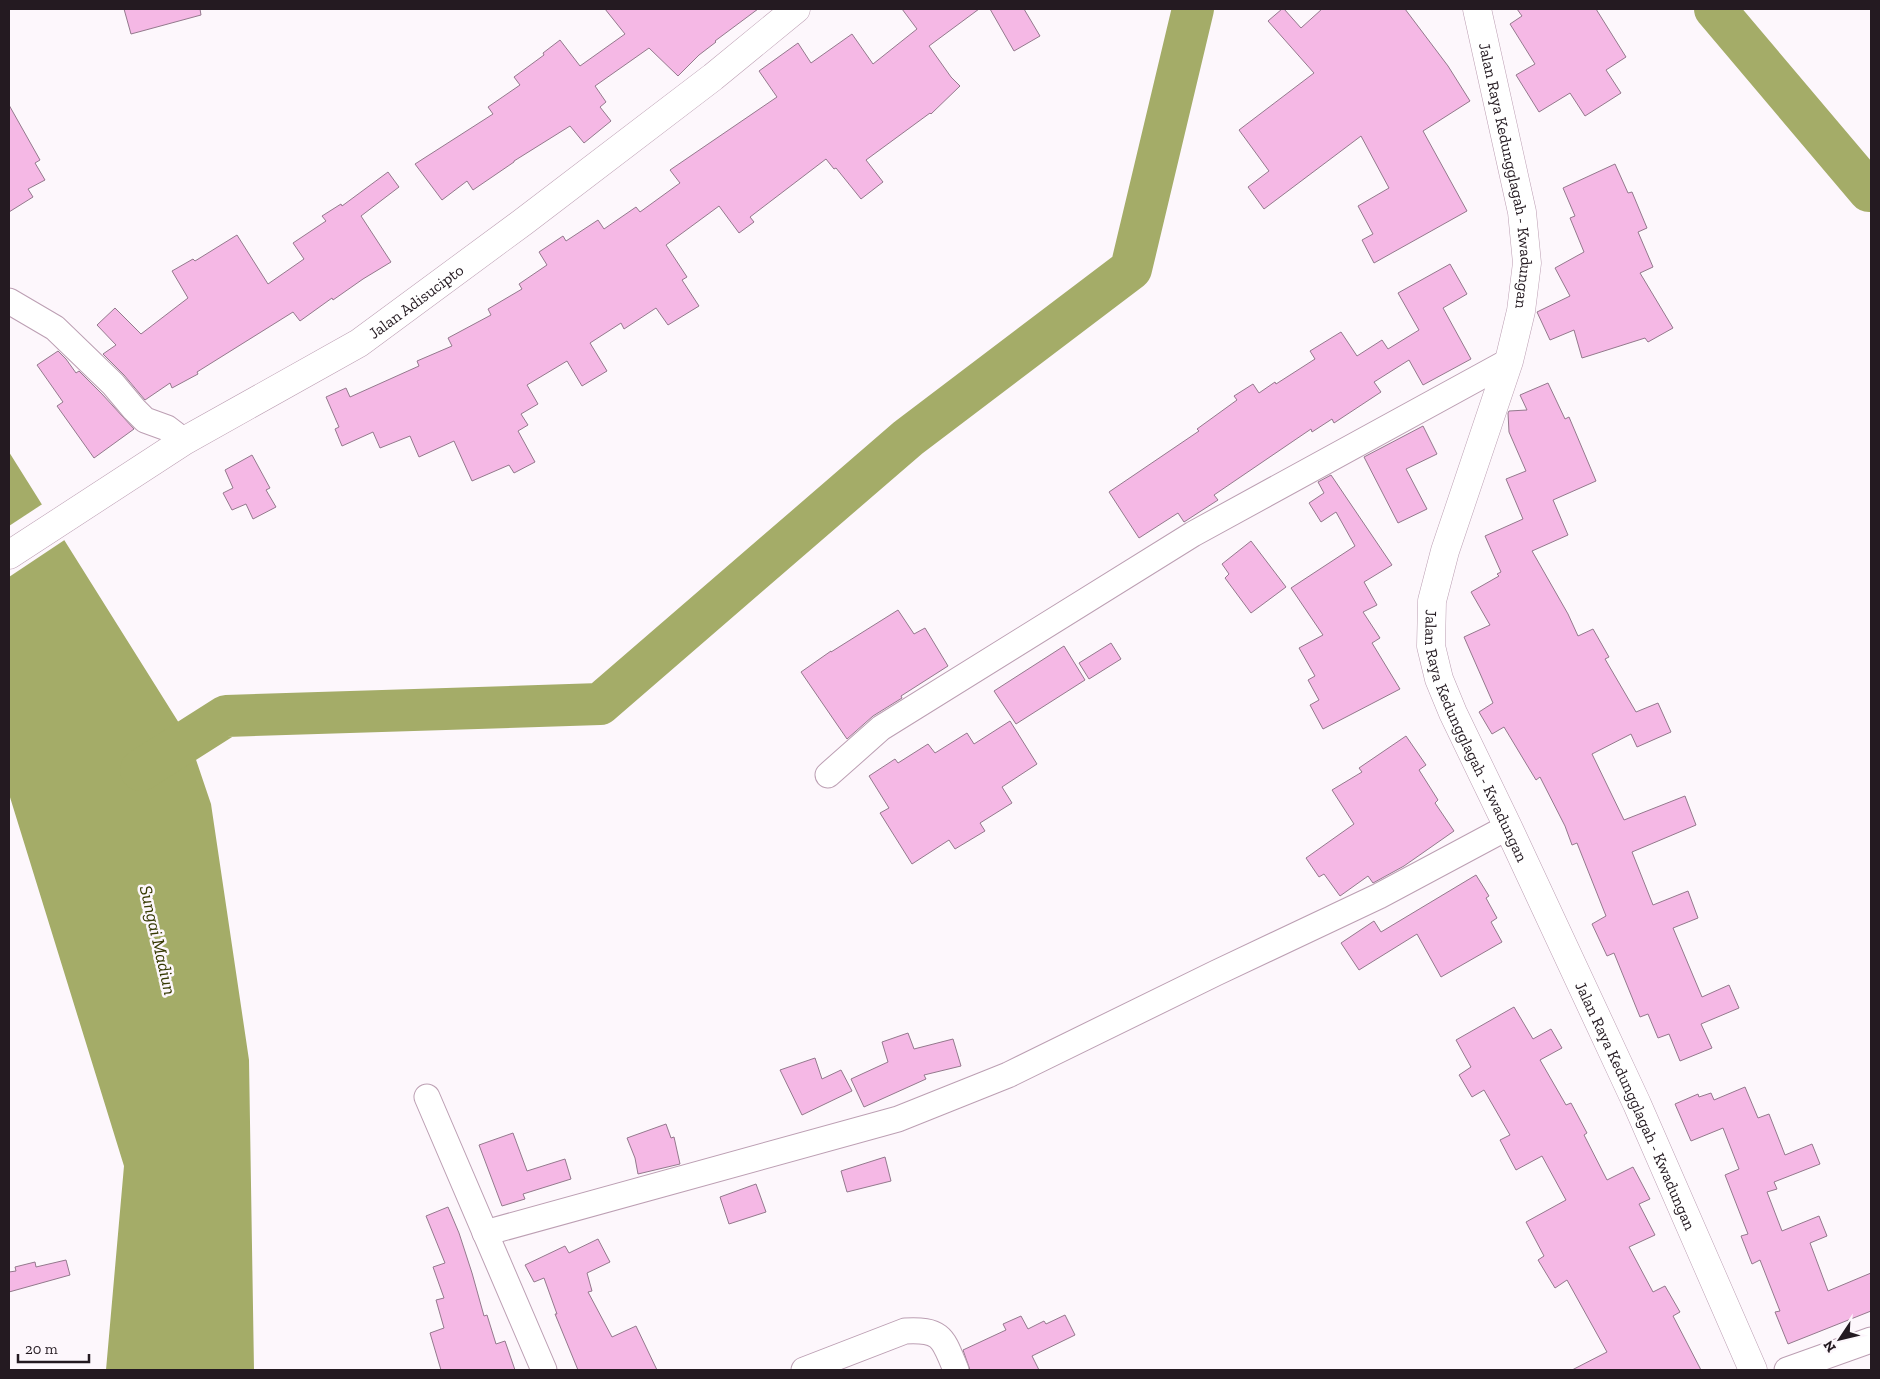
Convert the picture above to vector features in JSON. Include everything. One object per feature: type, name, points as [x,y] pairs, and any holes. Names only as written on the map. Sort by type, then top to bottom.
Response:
[{"type":"main road","name":"Jalan Adisucipto","points":[[9,554],[178,446],[360,343],[563,192],[713,77],[796,9]]},
{"type":"main road","name":"Jalan Raya Kedungglagah - Kwadungan","points":[[1477,9],[1522,212],[1527,263],[1521,311],[1509,361],[1445,551],[1432,601],[1431,646],[1439,680],[1453,713],[1637,1104],[1753,1370]]},
{"type":"street","points":[[9,301],[55,328],[112,384],[145,420],[167,428],[178,446]]},
{"type":"street","points":[[828,775],[881,728],[1193,534],[1509,361]]},
{"type":"street","points":[[485,1233],[898,1119],[1008,1075],[1379,896],[1508,827]]},
{"type":"street","points":[[427,1097],[544,1370]]},
{"type":"street","points":[[804,1370],[905,1331],[922,1330],[932,1332],[945,1344],[956,1370]]},
{"type":"street","points":[[1787,1370],[1871,1340]]},
{"type":"water","name":"Sungai Madiun","points":[[9,452],[189,739],[211,804],[249,1060],[254,1370],[106,1370],[124,1166],[9,794]]},
{"type":"pier","points":[[44,503],[66,539],[9,577],[9,526]]},
{"type":"building","points":[[124,9],[200,9],[201,15],[131,34]]},
{"type":"building","points":[[605,9],[758,9],[715,41],[678,76],[649,48],[595,86],[606,102],[600,107],[611,121],[584,143],[570,126],[514,161],[473,190],[467,181],[442,200],[415,164],[493,114],[488,107],[520,85],[514,77],[544,55],[543,53],[560,40],[580,66],[625,34]]},
{"type":"building","points":[[902,9],[979,9],[929,46],[951,77],[960,86],[931,114],[866,160],[883,182],[861,199],[836,168],[834,169],[826,159],[750,217],[754,222],[739,233],[719,206],[666,245],[687,277],[682,280],[699,306],[668,325],[656,308],[624,329],[621,323],[590,343],[607,371],[582,386],[567,361],[527,385],[538,404],[521,414],[528,425],[518,431],[535,462],[514,473],[509,465],[472,481],[454,441],[419,457],[410,436],[380,448],[373,432],[342,446],[335,429],[339,427],[326,397],[346,388],[350,397],[419,366],[417,361],[452,346],[448,338],[491,315],[488,309],[522,289],[519,284],[547,265],[539,252],[563,236],[566,241],[598,220],[604,229],[636,207],[640,212],[680,183],[670,170],[777,97],[759,71],[798,43],[811,63],[852,34],[873,64],[917,29]]},
{"type":"building","points":[[990,9],[1024,9],[1040,36],[1014,51]]},
{"type":"building","points":[[1282,9],[1301,28],[1322,9],[1405,9],[1448,66],[1470,101],[1423,131],[1467,211],[1374,263],[1362,240],[1373,234],[1358,206],[1389,188],[1361,136],[1264,209],[1248,187],[1269,171],[1239,130],[1314,73],[1268,21]]},
{"type":"building","points":[[1517,9],[1596,9],[1626,57],[1606,70],[1621,93],[1585,116],[1570,93],[1539,112],[1516,75],[1535,64],[1510,24],[1522,16]]},
{"type":"building","points":[[9,105],[40,160],[35,163],[45,180],[28,189],[33,197],[9,212]]},
{"type":"building","points":[[1615,164],[1628,193],[1632,192],[1647,228],[1638,232],[1653,267],[1640,273],[1673,328],[1648,342],[1645,338],[1582,358],[1574,330],[1550,340],[1537,312],[1570,296],[1555,268],[1584,252],[1570,218],[1575,216],[1563,188]]},
{"type":"building","points":[[388,172],[399,187],[361,216],[391,262],[333,300],[332,298],[300,321],[293,312],[197,372],[198,374],[172,388],[170,383],[145,400],[103,354],[116,345],[97,325],[115,308],[141,334],[188,298],[172,271],[193,259],[195,261],[237,235],[268,284],[304,259],[293,243],[326,221],[322,216],[341,204],[342,206]]},
{"type":"building","points":[[1450,264],[1467,294],[1443,308],[1471,359],[1423,385],[1409,360],[1374,382],[1381,392],[1334,423],[1332,419],[1312,432],[1311,429],[1214,495],[1218,500],[1184,522],[1178,513],[1139,538],[1109,492],[1199,431],[1197,429],[1237,400],[1234,396],[1253,384],[1259,393],[1275,382],[1276,384],[1315,359],[1310,351],[1341,332],[1357,356],[1382,340],[1388,349],[1419,330],[1398,293]]},
{"type":"building","points":[[58,351],[76,373],[79,371],[134,429],[94,458],[57,406],[63,402],[37,365]]},
{"type":"building","points":[[1548,383],[1565,419],[1569,417],[1596,481],[1553,500],[1568,535],[1532,551],[1568,614],[1578,636],[1593,629],[1609,657],[1605,659],[1636,712],[1658,703],[1671,732],[1637,747],[1631,734],[1592,754],[1624,820],[1685,796],[1696,825],[1632,852],[1653,905],[1688,891],[1698,918],[1673,928],[1702,997],[1729,985],[1739,1008],[1701,1024],[1712,1048],[1680,1061],[1669,1034],[1658,1038],[1648,1014],[1640,1017],[1614,953],[1607,956],[1592,924],[1606,916],[1577,843],[1572,845],[1565,826],[1540,777],[1536,780],[1504,727],[1492,734],[1479,712],[1493,703],[1464,637],[1490,625],[1471,592],[1499,576],[1497,574],[1501,572],[1485,536],[1523,519],[1506,479],[1526,471],[1509,432],[1508,413],[1509,411],[1527,410],[1520,395]]},
{"type":"building","points":[[1423,426],[1437,454],[1406,469],[1427,509],[1398,523],[1364,457]]},
{"type":"building","points":[[252,455],[270,488],[266,490],[276,507],[253,519],[246,504],[232,510],[223,493],[233,488],[225,470]]},
{"type":"building","points":[[1331,475],[1392,565],[1364,582],[1377,605],[1363,612],[1380,638],[1372,643],[1400,689],[1323,729],[1310,705],[1319,700],[1308,680],[1315,676],[1299,648],[1323,635],[1291,588],[1355,546],[1336,512],[1321,522],[1309,503],[1324,493],[1318,482]]},
{"type":"building","points":[[1251,541],[1286,587],[1251,613],[1225,578],[1229,574],[1222,564]]},
{"type":"building","points":[[898,610],[914,634],[925,628],[948,666],[873,716],[847,739],[801,672],[831,651]]},
{"type":"building","points":[[1111,643],[1121,659],[1089,679],[1079,663]]},
{"type":"building","points":[[1064,646],[1085,680],[1016,724],[994,691]]},
{"type":"building","points":[[1010,721],[1037,764],[1002,787],[1012,803],[980,823],[985,831],[955,849],[949,840],[912,864],[880,813],[889,808],[869,776],[895,759],[898,763],[928,744],[935,753],[967,733],[974,744]]},
{"type":"building","points":[[1406,736],[1426,765],[1419,770],[1438,800],[1435,803],[1454,831],[1404,866],[1373,883],[1368,876],[1340,896],[1324,874],[1319,877],[1306,858],[1354,824],[1332,790],[1362,772],[1359,768]]},
{"type":"building","points":[[1476,875],[1489,896],[1486,898],[1497,918],[1491,922],[1502,942],[1441,977],[1417,934],[1359,970],[1341,943],[1374,921],[1381,932]]},
{"type":"building","points":[[1514,1007],[1533,1039],[1551,1029],[1562,1048],[1540,1060],[1566,1105],[1571,1103],[1587,1133],[1584,1135],[1607,1180],[1633,1167],[1650,1199],[1639,1204],[1655,1235],[1629,1247],[1653,1292],[1665,1286],[1680,1312],[1673,1316],[1701,1370],[1572,1370],[1607,1352],[1567,1280],[1555,1288],[1538,1260],[1544,1256],[1526,1222],[1566,1200],[1542,1156],[1516,1170],[1500,1140],[1510,1135],[1484,1090],[1472,1097],[1459,1075],[1471,1067],[1456,1040]]},
{"type":"building","points":[[908,1033],[914,1049],[953,1039],[961,1066],[924,1075],[926,1079],[864,1107],[851,1079],[888,1062],[882,1042]]},
{"type":"building","points":[[815,1058],[822,1079],[841,1070],[852,1091],[802,1115],[780,1070]]},
{"type":"building","points":[[1745,1087],[1758,1118],[1769,1114],[1785,1155],[1812,1144],[1820,1164],[1774,1182],[1777,1189],[1767,1192],[1782,1231],[1819,1216],[1827,1236],[1810,1243],[1828,1291],[1871,1273],[1871,1311],[1788,1344],[1775,1312],[1780,1311],[1760,1260],[1752,1264],[1741,1236],[1748,1234],[1725,1175],[1739,1169],[1723,1128],[1691,1141],[1675,1104],[1698,1094],[1699,1097],[1711,1093],[1714,1100]]},
{"type":"building","points":[[666,1124],[671,1138],[674,1137],[680,1164],[638,1174],[635,1158],[627,1138]]},
{"type":"building","points":[[513,1133],[527,1171],[565,1159],[571,1179],[523,1194],[525,1199],[502,1206],[479,1145]]},
{"type":"building","points":[[885,1157],[891,1181],[847,1192],[841,1171]]},
{"type":"building","points":[[756,1184],[766,1212],[729,1224],[720,1197]]},
{"type":"building","points":[[448,1207],[459,1233],[484,1316],[487,1315],[496,1344],[505,1341],[515,1370],[441,1370],[430,1333],[444,1328],[436,1300],[444,1298],[433,1267],[445,1263],[426,1216]]},
{"type":"building","points":[[598,1239],[610,1262],[587,1273],[592,1291],[588,1292],[612,1337],[636,1326],[657,1370],[578,1370],[555,1314],[557,1314],[544,1278],[534,1282],[525,1265],[565,1246],[569,1253]]},
{"type":"building","points":[[66,1260],[70,1275],[9,1292],[9,1272],[16,1271],[15,1267],[35,1262],[36,1267]]},
{"type":"building","points":[[1065,1315],[1075,1335],[1032,1356],[1039,1370],[970,1370],[963,1350],[1006,1330],[1003,1324],[1021,1316],[1028,1329],[1044,1321],[1046,1324]]},
{"type":"waterway","points":[[141,770],[226,716],[600,704],[908,438],[1131,269],[1193,9]]},
{"type":"waterway","points":[[1715,9],[1869,191],[1871,191]]}]
